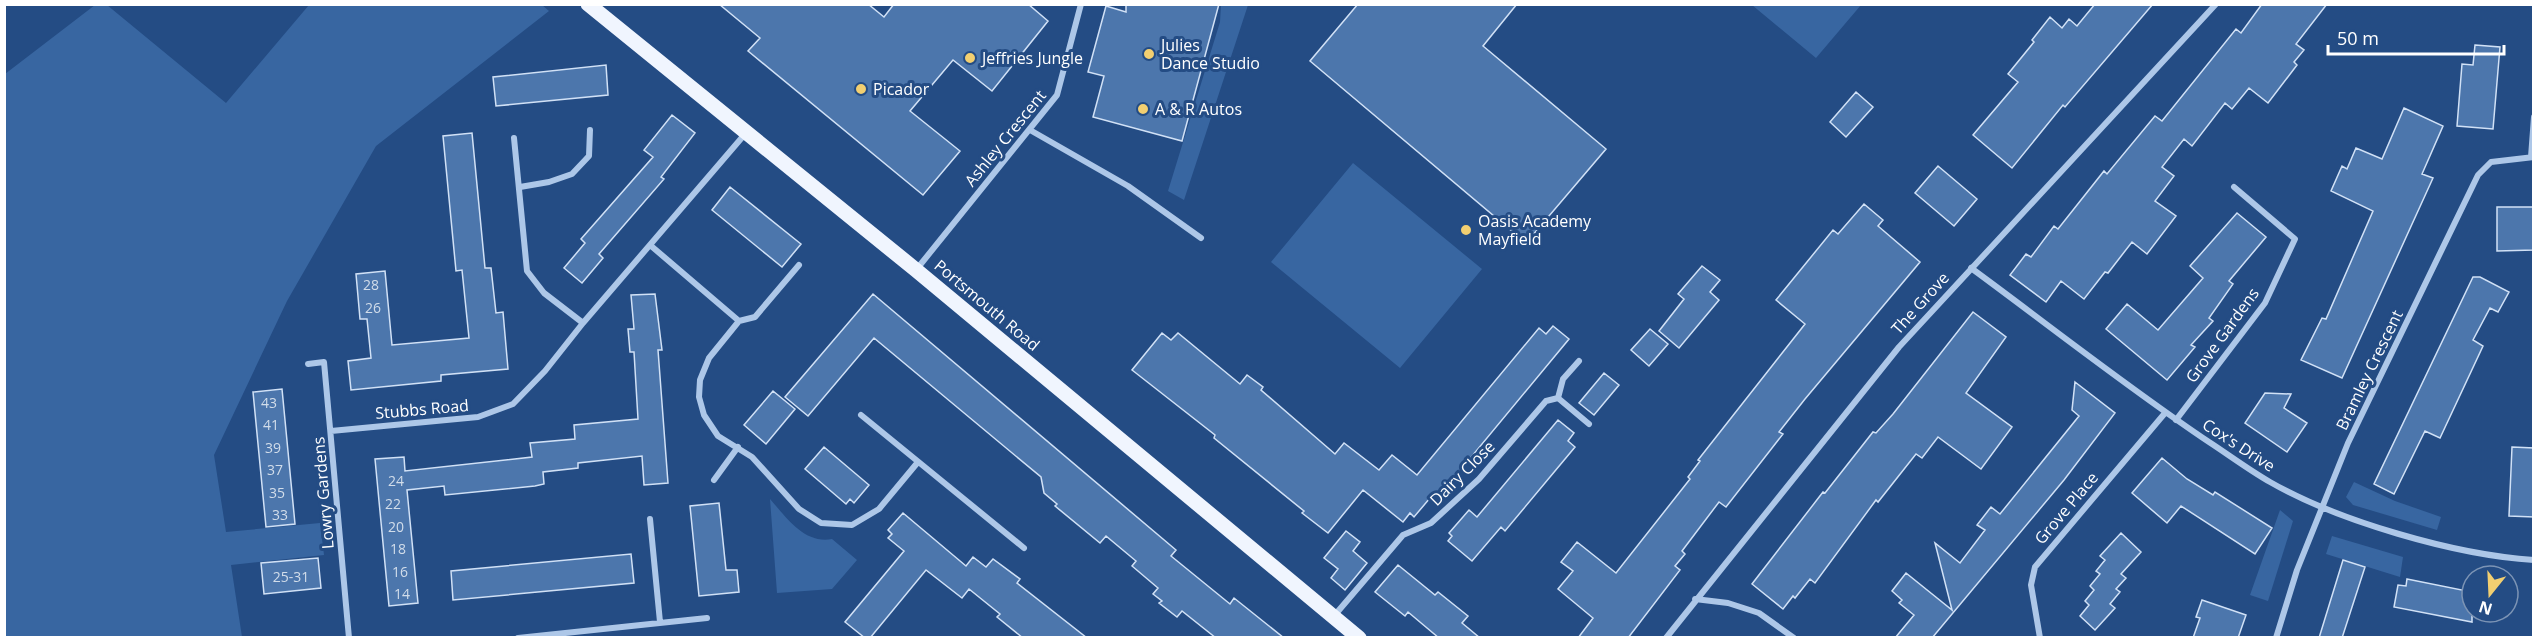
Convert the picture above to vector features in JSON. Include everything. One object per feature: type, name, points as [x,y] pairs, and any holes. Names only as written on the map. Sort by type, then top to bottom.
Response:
[{"type":"main road","name":"Portsmouth Road","points":[[595,6],[746,134],[916,270],[1359,638]]},
{"type":"street","name":"Ashley Crescent","points":[[916,270],[1057,95],[1081,4]]},
{"type":"street","name":"The Grove","points":[[1666,638],[1886,363],[2216,4]]},
{"type":"street","name":"Bramley Crescent","points":[[2276,638],[2297,570],[2348,443],[2478,175],[2491,162],[2532,157],[2534,117]]},
{"type":"street","points":[[520,187],[549,182],[572,174],[590,156],[590,130]]},
{"type":"street","points":[[1030,130],[1128,186],[1201,238]]},
{"type":"street","name":"Stubbs Road","points":[[331,431],[478,417],[513,404],[545,371],[583,323],[746,134]]},
{"type":"street","points":[[514,138],[527,270],[544,293],[583,323]]},
{"type":"street","name":"Grove Gardens","points":[[2176,420],[2265,303],[2295,238],[2234,187]]},
{"type":"street","points":[[650,245],[739,321]]},
{"type":"street","points":[[800,265],[755,317],[739,321],[710,358],[700,380],[699,397],[704,415],[718,436],[753,457],[799,509],[821,523],[852,525],[879,509],[918,462]]},
{"type":"street","name":"Cox's Drive","points":[[1971,268],[2165,413],[2270,482],[2322,507],[2444,545],[2534,560]]},
{"type":"street","points":[[1579,361],[1563,380],[1558,398],[1588,424]]},
{"type":"street","name":"Lowry Gardens","points":[[308,364],[324,362],[350,638]]},
{"type":"street","name":"Dairy Close","points":[[1334,616],[1403,535],[1431,524],[1479,479],[1546,401],[1558,398]]},
{"type":"street","name":"Grove Place","points":[[2040,638],[2031,585],[2035,567],[2165,413]]},
{"type":"street","points":[[861,415],[1024,548]]},
{"type":"street","points":[[714,480],[738,447]]},
{"type":"street","points":[[650,519],[660,622]]},
{"type":"street","points":[[1695,599],[1728,603],[1759,613],[1794,638]]},
{"type":"street","points":[[518,638],[571,635],[660,622],[707,618]]},
{"type":"shaded area","points":[[95,5],[107,5],[226,103],[309,5],[542,5],[549,11],[376,146],[287,301],[214,455],[226,532],[320,523],[324,555],[231,565],[242,637],[5,637],[5,74]]},
{"type":"shaded area","points":[[1221,5],[1248,5],[1184,200],[1168,191],[1220,22]]},
{"type":"shaded area","points":[[1752,5],[1861,5],[1816,58]]},
{"type":"shaded area","points":[[1353,163],[1482,269],[1400,368],[1271,262]]},
{"type":"shaded area","points":[[2354,482],[2395,501],[2441,517],[2437,530],[2353,505],[2346,497]]},
{"type":"shaded area","points":[[770,499],[805,534],[813,538],[832,539],[857,560],[832,589],[777,593]]},
{"type":"shaded area","points":[[2280,510],[2293,521],[2268,601],[2250,595]]},
{"type":"shaded area","points":[[2332,536],[2403,557],[2400,577],[2326,554]]},
{"type":"building","name":"Picador","points":[[719,4],[868,4],[884,17],[894,4],[1028,4],[1048,21],[992,91],[953,60],[910,111],[960,151],[923,195],[748,51],[760,38]]},
{"type":"building","points":[[1126,4],[1219,4],[1182,141],[1093,117],[1104,76],[1088,72],[1106,6],[1126,12]]},
{"type":"building","points":[[1358,4],[1517,4],[1483,46],[1606,149],[1526,243],[1310,61]]},
{"type":"building","points":[[2095,4],[2153,4],[2065,107],[2063,105],[2012,168],[1973,135],[2018,82],[2008,74],[2034,42],[2032,40],[2050,17],[2062,28],[2069,19],[2077,26]]},
{"type":"building","points":[[2262,4],[2327,4],[2296,44],[2304,50],[2294,62],[2297,65],[2268,103],[2249,88],[2232,109],[2225,103],[2192,146],[2184,139],[2162,167],[2174,176],[2155,201],[2176,216],[2147,254],[2132,242],[2084,299],[2061,281],[2046,302],[2010,275],[2026,254],[2031,257],[2054,226],[2058,229],[2104,171],[2107,174],[2155,116],[2162,121],[2236,29],[2241,33]]},
{"type":"building","points":[[2475,45],[2500,47],[2493,129],[2457,126],[2462,64],[2473,65]]},
{"type":"building","points":[[606,65],[608,95],[496,106],[493,77]]},
{"type":"building","points":[[1856,92],[1873,107],[1846,137],[1830,122]]},
{"type":"building","points":[[2404,108],[2443,126],[2422,174],[2433,178],[2342,378],[2301,360],[2322,318],[2326,319],[2373,211],[2331,191],[2342,166],[2347,169],[2356,148],[2382,159]]},
{"type":"building","points":[[672,115],[695,133],[661,177],[664,179],[599,254],[603,258],[582,283],[564,268],[585,243],[581,239],[653,157],[644,150]]},
{"type":"building","points":[[472,133],[485,268],[491,268],[496,313],[503,312],[508,369],[441,375],[441,381],[351,390],[348,361],[371,358],[367,319],[360,319],[356,274],[385,271],[392,345],[469,338],[462,270],[456,271],[443,136]]},
{"type":"building","points":[[1938,166],[1977,199],[1954,226],[1915,193]]},
{"type":"building","points":[[730,187],[801,244],[782,267],[712,210]]},
{"type":"building","points":[[1864,204],[1883,220],[1878,226],[1920,262],[1805,399],[1779,432],[1783,434],[1726,507],[1719,502],[1682,551],[1685,554],[1675,566],[1680,570],[1628,638],[1578,638],[1593,618],[1558,589],[1573,571],[1561,562],[1577,542],[1616,573],[1690,479],[1688,477],[1700,461],[1698,460],[1805,324],[1776,300],[1833,230],[1838,234]]},
{"type":"building","points":[[2497,207],[2534,207],[2534,250],[2497,251]]},
{"type":"building","points":[[2237,213],[2266,237],[2229,281],[2233,284],[2209,318],[2213,321],[2191,345],[2195,347],[2167,380],[2106,329],[2127,304],[2158,330],[2203,278],[2190,266]]},
{"type":"building","points":[[1702,266],[1720,280],[1710,292],[1719,300],[1679,348],[1659,331],[1684,299],[1678,294]]},
{"type":"building","points":[[2473,277],[2480,277],[2509,292],[2498,312],[2490,308],[2473,340],[2483,346],[2440,438],[2425,431],[2394,494],[2374,484]]},
{"type":"building","points":[[655,294],[662,350],[658,350],[668,483],[644,485],[642,456],[578,463],[578,468],[543,472],[544,484],[535,486],[445,495],[444,486],[407,490],[418,603],[389,606],[375,459],[404,457],[405,471],[532,457],[530,443],[575,439],[574,425],[638,419],[634,352],[630,352],[628,329],[634,329],[631,295]]},
{"type":"building","points":[[873,294],[1176,550],[1171,556],[1230,604],[1234,598],[1284,638],[1216,638],[1182,611],[1177,617],[1159,603],[1162,601],[1153,594],[1158,588],[1132,566],[1136,561],[1106,536],[1100,543],[1055,506],[1057,504],[1044,493],[1041,477],[874,338],[808,416],[785,397]]},
{"type":"building","points":[[1973,312],[2006,337],[1966,393],[2012,427],[1981,469],[1938,437],[1922,458],[1916,454],[1878,502],[1876,500],[1815,583],[1810,579],[1783,609],[1752,584],[1823,492],[1825,493],[1873,432],[1876,433],[1893,414]]},
{"type":"building","points":[[1553,326],[1569,339],[1439,496],[1435,492],[1414,517],[1410,513],[1403,522],[1363,490],[1328,533],[1214,438],[1215,435],[1132,370],[1162,333],[1171,340],[1178,333],[1240,384],[1247,375],[1263,387],[1261,390],[1335,454],[1344,443],[1379,470],[1392,455],[1417,475],[1539,328],[1546,334]]},
{"type":"building","points":[[1650,329],[1668,344],[1649,366],[1631,350]]},
{"type":"building","points":[[1604,373],[1619,385],[1594,415],[1579,403]]},
{"type":"building","points":[[2075,382],[2115,413],[2064,480],[1932,638],[1895,638],[1914,615],[1899,603],[1902,600],[1892,591],[1906,573],[1952,610],[1935,543],[1960,563],[1985,530],[1977,525],[1991,507],[2000,514],[2079,416],[2072,410]]},
{"type":"building","points":[[282,389],[295,524],[266,527],[253,392]]},
{"type":"building","points":[[773,391],[795,409],[766,444],[744,425]]},
{"type":"building","points":[[2265,393],[2291,394],[2284,408],[2307,423],[2287,452],[2245,423]]},
{"type":"building","points":[[1558,420],[1574,433],[1568,441],[1575,447],[1505,531],[1501,527],[1472,561],[1448,541],[1452,536],[1449,533],[1469,510],[1477,517]]},
{"type":"building","points":[[824,447],[869,485],[854,503],[850,499],[846,504],[805,469]]},
{"type":"building","points":[[2512,447],[2534,448],[2534,517],[2509,516]]},
{"type":"building","points":[[2162,458],[2187,479],[2213,495],[2215,492],[2272,528],[2255,554],[2181,506],[2167,523],[2132,493]]},
{"type":"building","points":[[719,503],[726,570],[737,570],[739,592],[699,596],[690,506]]},
{"type":"building","points":[[903,513],[966,566],[973,557],[986,567],[993,559],[1020,579],[1017,583],[1087,638],[1023,638],[997,617],[1000,614],[969,589],[962,598],[926,570],[870,638],[865,638],[845,622],[904,551],[888,538],[892,534],[888,530]]},
{"type":"building","points":[[1346,531],[1360,542],[1353,551],[1367,563],[1345,590],[1331,578],[1338,569],[1324,558]]},
{"type":"building","points":[[2121,533],[2141,552],[2121,574],[2126,578],[2116,589],[2120,592],[2110,604],[2115,608],[2095,630],[2080,616],[2089,605],[2085,601],[2094,590],[2090,586],[2100,574],[2096,571],[2105,560],[2100,556]]},
{"type":"building","points":[[631,554],[634,583],[453,600],[451,571]]},
{"type":"building","points":[[318,558],[321,588],[264,594],[261,563]]},
{"type":"building","points":[[2343,560],[2365,567],[2342,638],[2319,638]]},
{"type":"building","points":[[1398,565],[1435,595],[1438,592],[1468,616],[1462,623],[1480,638],[1439,638],[1408,612],[1405,616],[1375,592]]},
{"type":"building","points":[[2407,579],[2460,590],[2460,620],[2394,607],[2398,585],[2406,586]]},
{"type":"building","points":[[2202,600],[2246,615],[2238,638],[2193,638],[2200,618],[2196,617]]},
{"type":"place","name":"Julies Dance Studio","points":[[1149,54]]},
{"type":"place","name":"Jeffries Jungle","points":[[970,58]]},
{"type":"place","name":"Picador","points":[[861,89]]},
{"type":"place","name":"A & R Autos","points":[[1143,109]]},
{"type":"place","name":"Oasis Academy Mayfield","points":[[1466,230]]}]
